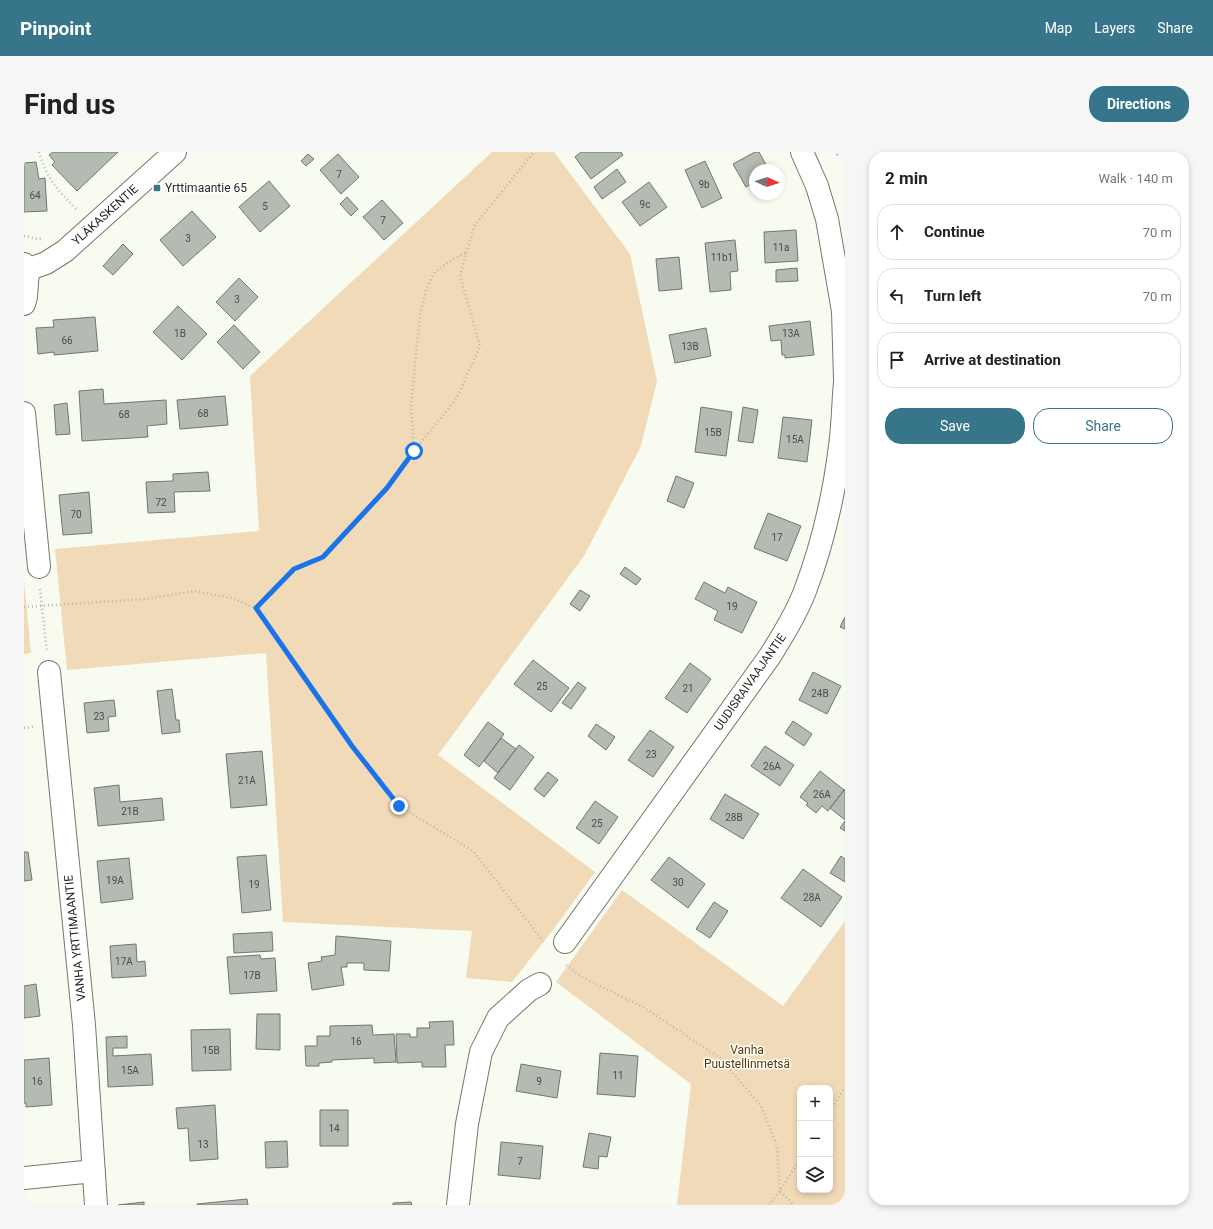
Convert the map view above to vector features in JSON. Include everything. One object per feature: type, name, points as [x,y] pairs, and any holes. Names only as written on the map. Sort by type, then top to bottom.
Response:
[{"type":"street","name":"YLÄKASKENTIE","points":[[26,268],[46,263],[65,251],[175,152]]},
{"type":"street","points":[[802,152],[817,186],[827,219],[843,310],[845,379]]},
{"type":"street","points":[[24,304],[26,297],[26,268]]},
{"type":"street","name":"UUDISRAIVAAJANTIE","points":[[557,948],[617,871],[700,752],[770,656],[792,618],[804,592],[827,519],[840,446],[845,382]]},
{"type":"street","points":[[24,413],[26,457],[39,566]]},
{"type":"street","name":"VANHA YRTTIMAANTIE","points":[[49,672],[84,1025],[96,1205]]},
{"type":"street","points":[[458,1205],[467,1124],[481,1052],[498,1018],[530,990],[540,984]]},
{"type":"street","points":[[24,1178],[94,1171]]},
{"type":"path","points":[[39,152],[44,168],[52,183],[82,215]]},
{"type":"path","points":[[256,608],[294,569],[323,557],[387,488],[414,451],[457,398],[480,346],[460,276],[474,226],[534,152]]},
{"type":"path","points":[[414,451],[411,404],[420,315],[428,287],[435,272],[467,252]]},
{"type":"path","points":[[39,566],[49,672]]},
{"type":"path","points":[[24,607],[145,599],[195,591],[231,598],[256,608],[352,746],[399,806],[473,851],[582,977],[643,1007],[720,1058],[761,1106],[777,1146],[780,1191],[794,1205]]},
{"type":"path","points":[[833,1106],[845,1087]]},
{"type":"path","points":[[769,1205],[780,1191],[797,1164]]},
{"type":"green space","points":[[492,152],[554,152],[630,254],[657,381],[641,446],[584,556],[438,755],[595,872],[556,926],[512,982],[466,978],[472,931],[283,922],[266,653],[67,670],[55,549],[259,531],[250,376]]},
{"type":"green space","points":[[24,581],[31,653],[24,654]]},
{"type":"green space","name":"Vanha Puustellinmetsä","points":[[622,890],[783,1006],[845,921],[845,1205],[677,1205],[691,1084],[556,982]]},
{"type":"building","points":[[53,152],[118,152],[77,191],[52,165],[55,162],[49,155]]},
{"type":"building","points":[[581,152],[621,152],[623,155],[591,179],[575,157]]},
{"type":"building","points":[[755,152],[759,152],[766,164],[749,164],[749,185],[746,187],[733,164]]},
{"type":"building","points":[[836,152],[845,152],[845,153],[837,155]]},
{"type":"building","points":[[308,154],[314,159],[306,166],[301,161]]},
{"type":"building","points":[[338,154],[359,177],[341,194],[320,170]]},
{"type":"building","points":[[705,161],[722,198],[702,208],[685,170]]},
{"type":"building","points":[[36,162],[39,179],[45,178],[47,211],[24,212],[24,163]]},
{"type":"building","points":[[617,169],[626,182],[602,199],[594,187]]},
{"type":"building","points":[[269,181],[290,206],[260,232],[239,207]]},
{"type":"building","points":[[649,182],[667,207],[640,226],[622,202]]},
{"type":"building","points":[[347,197],[358,209],[351,216],[340,204]]},
{"type":"building","points":[[382,200],[403,223],[384,240],[363,217]]},
{"type":"building","points":[[192,211],[216,237],[183,266],[160,240]]},
{"type":"building","points":[[796,230],[798,261],[765,263],[764,232]]},
{"type":"building","points":[[735,240],[738,271],[730,272],[731,290],[710,292],[705,243]]},
{"type":"building","points":[[123,244],[133,254],[113,275],[103,266]]},
{"type":"building","points":[[679,257],[682,289],[659,291],[656,259]]},
{"type":"building","points":[[797,268],[798,281],[776,282],[776,270]]},
{"type":"building","points":[[239,278],[258,297],[235,321],[216,302]]},
{"type":"building","points":[[178,306],[207,334],[182,360],[153,332]]},
{"type":"building","points":[[95,317],[98,351],[54,355],[54,352],[38,354],[36,328],[54,327],[53,320]]},
{"type":"building","points":[[810,321],[814,355],[785,358],[785,355],[782,355],[781,340],[771,341],[769,326]]},
{"type":"building","points":[[234,325],[260,352],[243,369],[217,342]]},
{"type":"building","points":[[706,328],[711,356],[675,363],[669,335]]},
{"type":"building","points":[[103,389],[104,404],[166,400],[167,424],[147,426],[148,437],[82,441],[79,391]]},
{"type":"building","points":[[225,396],[228,425],[180,429],[177,400]]},
{"type":"building","points":[[67,403],[70,434],[56,435],[54,405]]},
{"type":"building","points":[[701,407],[732,412],[726,456],[695,452]]},
{"type":"building","points":[[743,407],[758,410],[753,443],[738,441]]},
{"type":"building","points":[[783,417],[812,420],[807,462],[778,458]]},
{"type":"building","points":[[208,472],[210,491],[174,492],[175,512],[148,513],[146,482],[173,481],[173,474]]},
{"type":"building","points":[[676,476],[694,483],[684,508],[667,501]]},
{"type":"building","points":[[89,492],[92,533],[63,535],[59,495]]},
{"type":"building","points":[[768,513],[801,526],[787,561],[754,548]]},
{"type":"building","points":[[625,567],[641,579],[636,585],[620,574]]},
{"type":"building","points":[[704,582],[725,593],[728,587],[757,602],[742,633],[714,620],[718,611],[695,599]]},
{"type":"building","points":[[580,590],[590,596],[580,611],[570,604]]},
{"type":"building","points":[[845,617],[845,629],[840,627]]},
{"type":"building","points":[[533,660],[569,688],[551,712],[514,684]]},
{"type":"building","points":[[690,663],[711,679],[687,713],[665,698]]},
{"type":"building","points":[[813,672],[841,686],[827,714],[799,700]]},
{"type":"building","points":[[578,682],[586,688],[571,709],[562,703]]},
{"type":"building","points":[[172,689],[176,720],[179,720],[180,732],[162,734],[157,691]]},
{"type":"building","points":[[114,700],[116,716],[108,717],[109,731],[87,733],[84,703]]},
{"type":"building","points":[[793,721],[812,734],[804,746],[785,733]]},
{"type":"building","points":[[488,722],[504,734],[479,767],[464,755]]},
{"type":"building","points":[[596,724],[615,737],[606,750],[588,736]]},
{"type":"building","points":[[650,730],[674,747],[653,777],[628,760]]},
{"type":"building","points":[[501,738],[516,749],[498,773],[484,761]]},
{"type":"building","points":[[519,745],[534,757],[510,790],[494,778]]},
{"type":"building","points":[[765,746],[794,765],[780,786],[751,766]]},
{"type":"building","points":[[262,751],[267,805],[231,808],[226,754]]},
{"type":"building","points":[[820,771],[844,790],[828,811],[822,806],[816,813],[806,805],[808,803],[800,797]]},
{"type":"building","points":[[548,772],[558,780],[544,797],[534,789]]},
{"type":"building","points":[[119,785],[120,802],[162,798],[164,820],[98,826],[94,788]]},
{"type":"building","points":[[845,789],[845,820],[830,808]]},
{"type":"building","points":[[725,794],[759,814],[743,839],[710,819]]},
{"type":"building","points":[[595,801],[618,817],[599,844],[576,828]]},
{"type":"building","points":[[845,821],[845,831],[840,828]]},
{"type":"building","points":[[24,852],[28,852],[32,880],[24,881]]},
{"type":"building","points":[[266,855],[271,910],[242,913],[237,857]]},
{"type":"building","points":[[841,856],[845,859],[845,882],[830,873]]},
{"type":"building","points":[[669,857],[705,884],[688,908],[651,880]]},
{"type":"building","points":[[129,858],[133,899],[101,903],[97,861]]},
{"type":"building","points":[[803,869],[842,897],[821,927],[781,898]]},
{"type":"building","points":[[714,902],[728,911],[710,938],[696,929]]},
{"type":"building","points":[[272,932],[273,951],[234,953],[233,934]]},
{"type":"building","points":[[336,936],[391,941],[389,971],[364,970],[364,963],[347,963],[347,967],[341,967],[344,985],[312,990],[308,963],[322,961],[321,957],[335,955]]},
{"type":"building","points":[[136,944],[137,962],[145,961],[146,976],[112,978],[110,946]]},
{"type":"building","points":[[260,955],[261,959],[275,958],[277,991],[230,994],[227,957]]},
{"type":"building","points":[[36,984],[40,1016],[24,1018],[24,986]]},
{"type":"building","points":[[257,1014],[280,1014],[280,1050],[256,1049]]},
{"type":"building","points":[[453,1021],[454,1045],[445,1045],[446,1067],[422,1067],[422,1062],[397,1063],[396,1034],[410,1034],[410,1037],[417,1037],[417,1028],[430,1028],[429,1022]]},
{"type":"building","points":[[372,1025],[373,1035],[394,1034],[396,1062],[374,1063],[374,1058],[332,1060],[332,1062],[319,1063],[319,1066],[306,1066],[305,1046],[317,1046],[317,1036],[330,1036],[330,1026]]},
{"type":"building","points":[[230,1029],[231,1070],[192,1071],[191,1030]]},
{"type":"building","points":[[127,1036],[127,1048],[113,1048],[113,1056],[151,1054],[153,1085],[108,1087],[106,1037]]},
{"type":"building","points":[[600,1053],[638,1056],[635,1097],[597,1094]]},
{"type":"building","points":[[49,1058],[52,1105],[26,1107],[26,1103],[24,1103],[24,1060]]},
{"type":"building","points":[[521,1064],[561,1071],[557,1098],[516,1091]]},
{"type":"building","points":[[215,1105],[218,1159],[190,1161],[188,1128],[178,1129],[176,1108]]},
{"type":"building","points":[[320,1110],[348,1110],[348,1146],[320,1146]]},
{"type":"building","points":[[589,1133],[611,1137],[607,1157],[599,1156],[598,1169],[583,1167]]},
{"type":"building","points":[[287,1141],[288,1167],[266,1168],[265,1142]]},
{"type":"building","points":[[501,1142],[543,1146],[540,1179],[498,1175]]},
{"type":"building","points":[[247,1199],[248,1205],[197,1205],[197,1204]]},
{"type":"building","points":[[144,1202],[144,1205],[118,1205]]},
{"type":"building","points":[[411,1202],[412,1205],[393,1205],[393,1203]]},
{"type":"place","name":"Yrttimaantie 65","points":[[157,188]]},
{"type":"route","points":[[399,806],[352,746],[256,608],[294,569],[323,557],[387,488],[414,451]]}]
